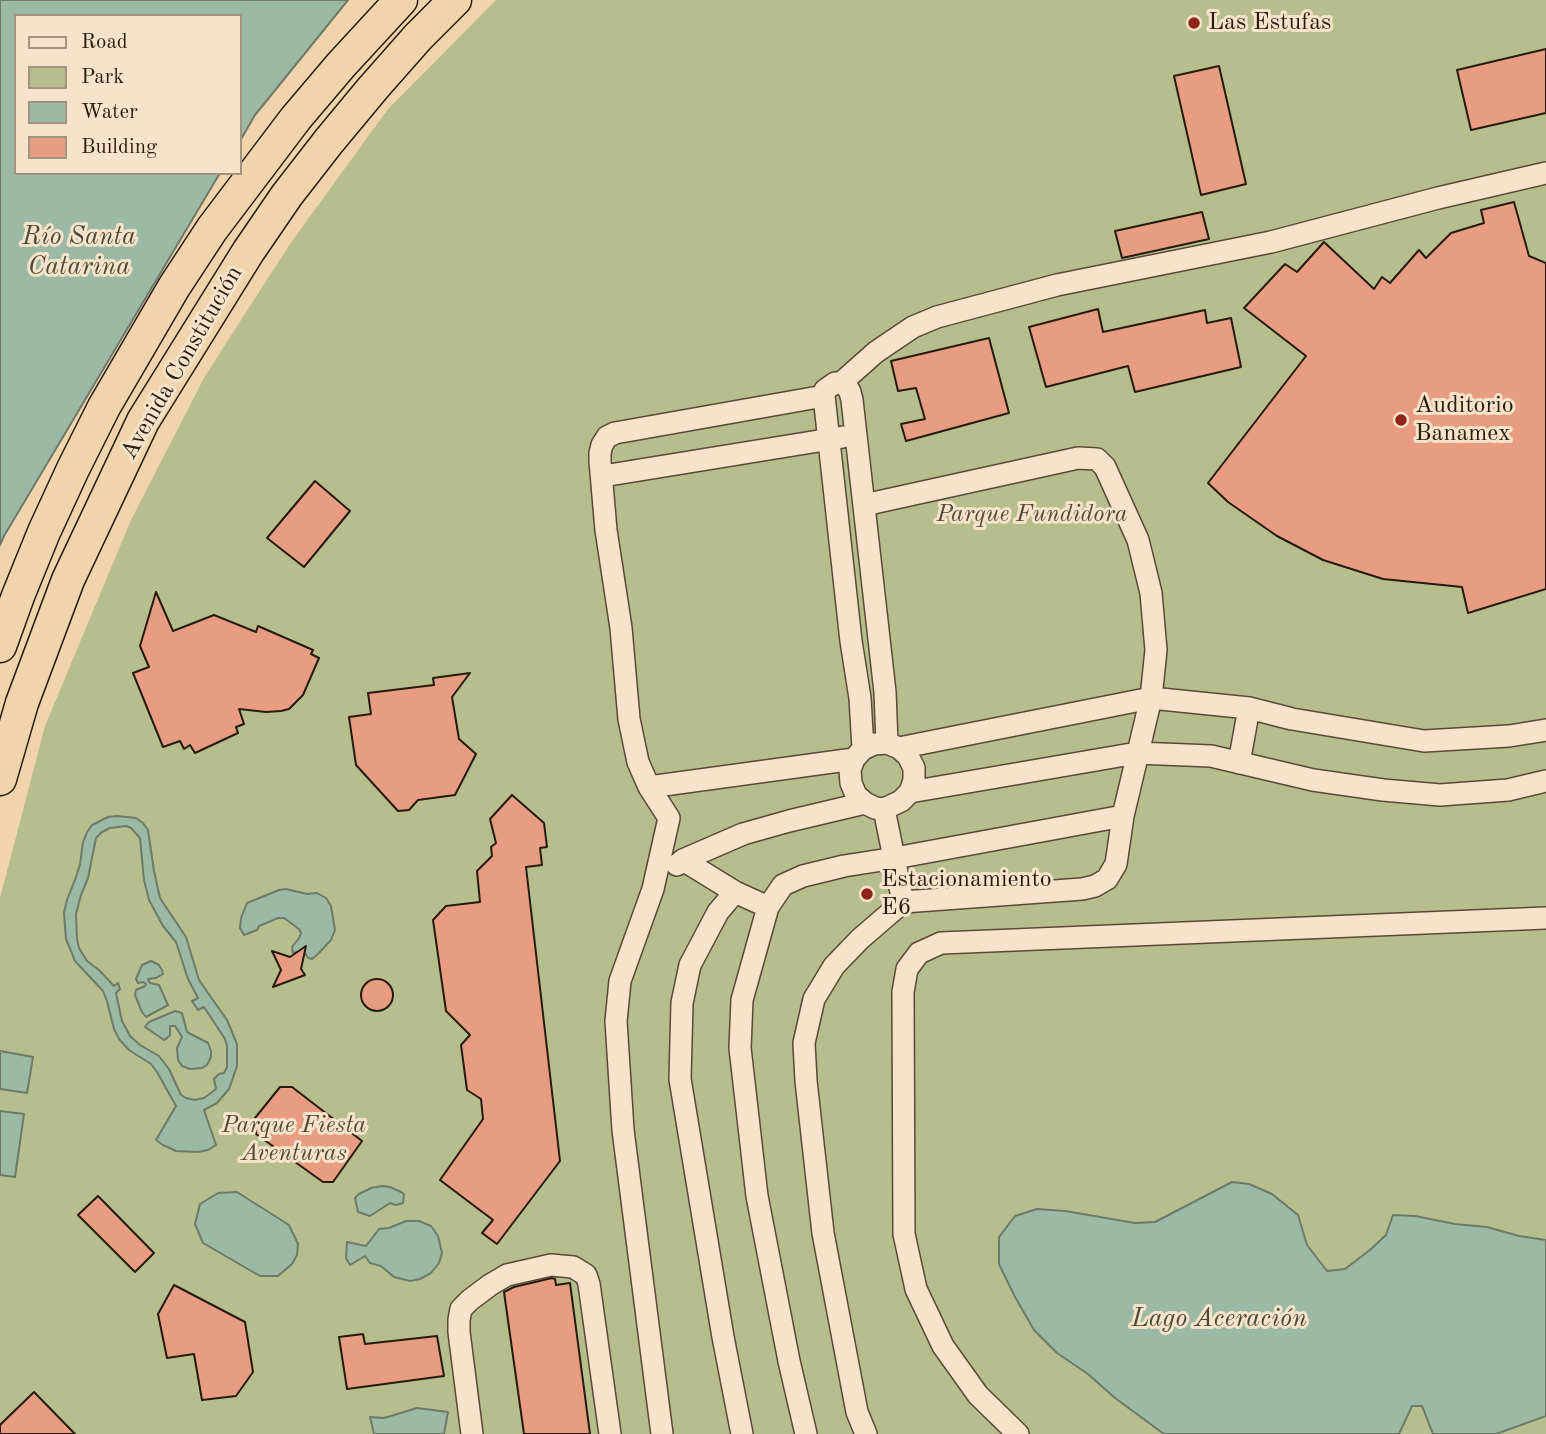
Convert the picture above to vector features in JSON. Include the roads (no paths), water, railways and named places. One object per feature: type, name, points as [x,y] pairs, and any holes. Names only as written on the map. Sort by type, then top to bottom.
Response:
[{"type":"highway","name":"Avenida Constitución","points":[[0,646],[18,596],[73,469],[104,407],[174,287],[212,229],[296,118],[401,0]]},
{"type":"highway","name":"Avenida Constitución","points":[[0,779],[22,703],[68,580],[143,421],[248,251],[287,195],[373,88],[455,0]]},
{"type":"street","points":[[903,902],[895,858],[874,806],[856,794],[850,783],[850,771],[858,754],[860,698],[851,641],[825,390],[835,383],[841,383],[876,352],[913,327],[950,313],[1057,285],[1271,242],[1546,173]]},
{"type":"street","points":[[653,889],[683,860],[743,834],[789,821],[901,801],[910,792],[914,768],[908,756],[893,746],[850,392],[841,383]]},
{"type":"street","points":[[662,1434],[623,1130],[617,1021],[620,981],[653,889],[669,818],[649,787],[638,762],[628,719],[623,641],[606,530],[600,453],[607,437],[615,433],[824,396]]},
{"type":"street","points":[[603,476],[855,435]]},
{"type":"street","points":[[864,505],[1078,458],[1097,459],[1105,467],[1138,540],[1151,593],[1156,650],[1151,698],[1123,816],[1116,864],[1107,879],[1096,886],[1073,890],[903,902],[860,939],[834,966],[814,999],[804,1043],[822,1233],[857,1412],[866,1434]]},
{"type":"street","points":[[649,787],[858,754],[874,744],[893,746],[1151,698],[1249,708],[1292,719],[1424,741],[1509,737],[1546,730]]},
{"type":"street","points":[[1239,763],[1249,708]]},
{"type":"street","points":[[910,792],[1137,753],[1211,756],[1313,780],[1440,795],[1508,790],[1546,781]]},
{"type":"street","points":[[806,1434],[757,1196],[740,1048],[742,1000],[768,907],[783,885],[803,876],[844,866],[1123,816]]},
{"type":"street","points":[[683,860],[735,892],[768,907]]},
{"type":"street","points":[[735,892],[718,912],[690,965],[682,1003],[680,1079],[742,1434]]},
{"type":"street","points":[[1018,1434],[978,1395],[943,1346],[916,1289],[904,1234],[903,992],[907,969],[919,953],[941,943],[1546,918]]},
{"type":"street","points":[[471,1434],[459,1332],[461,1309],[490,1284],[507,1275],[551,1265],[573,1267],[586,1275],[610,1434]]},
{"type":"water","name":"Río Santa Catarina","points":[[0,0],[348,0],[255,115],[242,138],[242,14],[14,14],[14,175],[219,175],[0,545]]},
{"type":"water","points":[[108,817],[136,818],[148,830],[160,898],[186,937],[199,980],[227,1020],[237,1044],[237,1066],[229,1089],[217,1103],[204,1110],[216,1145],[208,1150],[176,1151],[156,1140],[176,1106],[151,1064],[129,1050],[119,1039],[103,991],[75,961],[66,939],[64,913],[80,864],[83,842],[92,825]],"holes":[[[110,828],[131,828],[140,838],[149,900],[163,926],[176,942],[188,979],[198,998],[192,1001],[198,1010],[204,1007],[227,1046],[227,1067],[224,1073],[214,1079],[216,1089],[204,1098],[195,1100],[181,1095],[169,1069],[159,1056],[130,1036],[122,1021],[116,993],[120,989],[118,983],[114,986],[87,961],[79,948],[76,914],[88,878],[96,838]]]},
{"type":"water","points":[[286,889],[307,894],[317,893],[326,898],[331,906],[335,930],[331,940],[312,959],[301,951],[293,953],[292,947],[301,933],[284,918],[259,926],[257,930],[244,935],[240,928],[247,903]]},
{"type":"water","points":[[151,961],[159,965],[163,974],[148,979],[150,983],[159,985],[168,1005],[146,1017],[135,995],[136,990],[146,984],[138,983],[136,979],[142,965]]},
{"type":"water","points":[[175,1011],[182,1013],[187,1032],[208,1043],[211,1057],[202,1068],[190,1069],[182,1066],[178,1060],[177,1048],[182,1037],[175,1026],[170,1026],[170,1035],[164,1040],[145,1027],[149,1022]]},
{"type":"water","points":[[0,1051],[33,1057],[27,1093],[0,1089]]},
{"type":"water","points":[[0,1111],[24,1114],[15,1177],[0,1175]]},
{"type":"water","name":"Lago Aceración","points":[[1232,1182],[1249,1184],[1272,1194],[1298,1215],[1307,1245],[1327,1271],[1345,1269],[1370,1250],[1386,1235],[1393,1215],[1487,1227],[1546,1240],[1546,1416],[1496,1434],[1433,1434],[1422,1406],[1412,1406],[1399,1434],[1164,1434],[1057,1353],[1034,1330],[999,1264],[999,1237],[1015,1216],[1037,1209],[1135,1223],[1155,1222]]},
{"type":"water","points":[[382,1186],[404,1194],[403,1203],[390,1203],[370,1216],[358,1212],[355,1198],[371,1188]]},
{"type":"water","points":[[237,1192],[289,1225],[298,1244],[297,1255],[292,1264],[278,1276],[260,1276],[203,1243],[195,1224],[200,1204],[218,1193]]},
{"type":"water","points":[[406,1221],[419,1221],[431,1226],[438,1236],[442,1253],[439,1263],[431,1273],[410,1281],[394,1277],[381,1266],[370,1263],[365,1256],[350,1265],[346,1258],[347,1242],[366,1246],[379,1229]]},
{"type":"water","points":[[417,1408],[448,1412],[444,1434],[374,1434],[370,1417],[384,1418]]},
{"type":"place","name":"Las Estufas","points":[[1194,23]]},
{"type":"place","name":"Auditorio Banamex","points":[[1401,420]]},
{"type":"place","name":"Estacionamiento E6","points":[[867,894]]},
{"type":"park label","name":"Parque Fundidora","points":[[1032,515]]},
{"type":"park label","name":"Parque Fiesta Aventuras","points":[[294,1140]]}]
